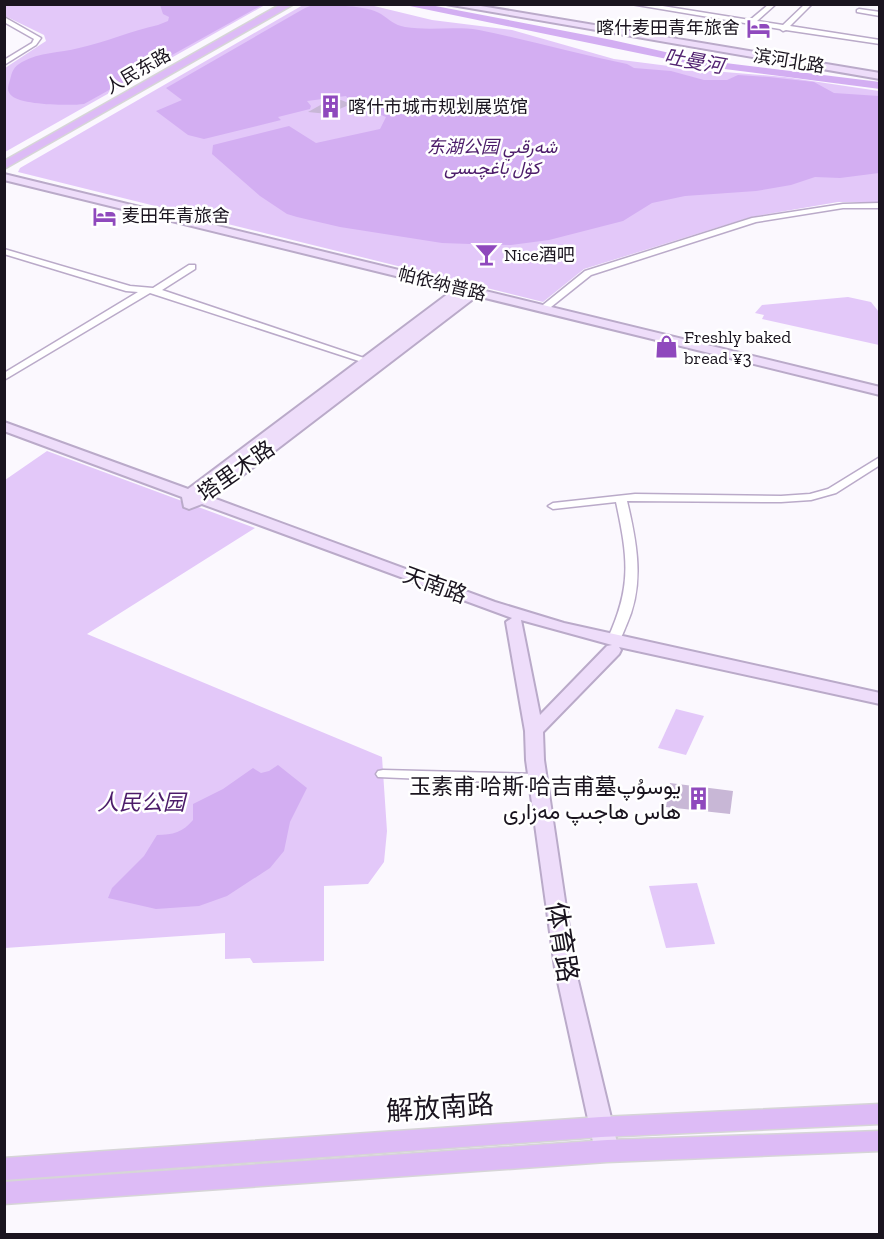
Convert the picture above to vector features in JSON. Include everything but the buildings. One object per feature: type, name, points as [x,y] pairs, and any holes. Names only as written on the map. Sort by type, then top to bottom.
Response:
[{"type":"main road","name":"人民东路","points":[[4,159],[282,4]]},
{"type":"main road","name":"人民东路","points":[[4,166],[289,4]]},
{"type":"main road","name":"解放南路","points":[[4,1193],[879,1114]]},
{"type":"main road","name":"解放南路","points":[[4,1169],[604,1139],[879,1141]]},
{"type":"street","name":"滨河北路","points":[[450,4],[879,75]]},
{"type":"street","points":[[634,4],[783,29],[879,42]]},
{"type":"street","points":[[751,24],[773,4]]},
{"type":"street","points":[[783,29],[809,4]]},
{"type":"street","points":[[859,11],[879,14]]},
{"type":"street","points":[[4,19],[38,38],[34,44],[4,63]]},
{"type":"street","name":"帕依纳普路","points":[[4,177],[466,293],[543,309],[879,392]]},
{"type":"street","name":"帕依纳普路","points":[[4,182],[879,392]]},
{"type":"street","points":[[543,309],[588,273],[755,220],[843,206],[879,205]]},
{"type":"street","points":[[4,251],[129,289],[151,291],[368,361]]},
{"type":"street","points":[[4,377],[192,267]]},
{"type":"street","name":"塔里木路","points":[[194,499],[368,361],[466,293]]},
{"type":"street","name":"塔里木路","points":[[194,499],[466,293]]},
{"type":"street","name":"天南路","points":[[4,426],[514,622],[879,709]]},
{"type":"street","name":"天南路","points":[[4,436],[194,499],[489,605],[613,645],[879,699]]},
{"type":"street","points":[[553,506],[621,499],[781,499],[811,496],[832,491],[879,460]]},
{"type":"street","points":[[534,731],[613,645],[624,619],[633,576],[633,552],[621,499]]},
{"type":"street","name":"体育路","points":[[514,622],[534,731],[538,779],[565,968],[604,1139]]},
{"type":"street","points":[[383,774],[538,779]]},
{"type":"green space","points":[[4,5],[265,5],[5,152],[5,68],[46,41],[44,35],[5,16]]},
{"type":"green space","name":"东湖公园 شەرقىي كۆل باغچىسى","points":[[303,5],[370,5],[432,20],[512,30],[614,59],[700,70],[785,77],[879,91],[879,202],[838,202],[751,217],[584,269],[543,302],[18,172],[20,168]]},
{"type":"green space","points":[[848,297],[871,302],[879,312],[879,345],[762,319],[764,315],[755,313],[762,305]]},
{"type":"green space","name":"人民公园","points":[[47,451],[255,528],[87,634],[382,757],[387,831],[384,862],[368,884],[324,886],[324,961],[253,963],[250,958],[225,959],[225,933],[5,948],[5,480]]},
{"type":"green space","points":[[676,709],[704,716],[686,755],[658,748]]},
{"type":"green space","points":[[697,883],[715,944],[666,948],[649,886]]},
{"type":"shaded area","points":[[160,5],[262,5],[84,104],[35,103],[17,99],[9,92],[8,86],[12,72],[22,62],[43,54],[89,46],[168,21],[169,17],[163,14]]},
{"type":"shaded area","name":"东湖公园 شەرقىي كۆل باغچىسى","points":[[313,5],[367,9],[405,27],[479,30],[627,64],[634,68],[671,71],[704,80],[727,80],[738,75],[769,77],[814,82],[834,93],[879,96],[879,173],[840,178],[815,177],[791,185],[756,191],[685,196],[652,203],[623,221],[549,240],[511,245],[442,243],[340,227],[297,217],[287,214],[260,196],[212,154],[213,145],[289,126],[316,143],[380,129],[386,117],[350,101],[346,96],[307,101],[311,106],[310,109],[278,117],[281,120],[204,139],[188,135],[156,111],[182,100],[166,88]]},
{"type":"shaded area","points":[[278,765],[307,788],[290,822],[284,851],[270,868],[227,896],[199,906],[156,909],[108,898],[112,888],[144,856],[157,835],[177,832],[193,820],[193,804],[223,789],[253,768],[261,773]]},
{"type":"waterway","name":"吐曼河","points":[[405,4],[612,43],[701,63],[880,86]]},
{"type":"place","name":"喀什麦田青年旅舍","points":[[758,28]]},
{"type":"place","name":"喀什市城市规划展览馆","points":[[330,107]]},
{"type":"place","name":"麦田年青旅舍","points":[[104,216]]},
{"type":"place","name":"Nice酒吧","points":[[486,255]]},
{"type":"place","name":"Freshly baked bread ¥3","points":[[666,347]]},
{"type":"place","name":"玉素甫·哈斯·哈吉甫墓يوسۇپ ھاس ھاجىپ مەزارى","points":[[699,799]]}]
